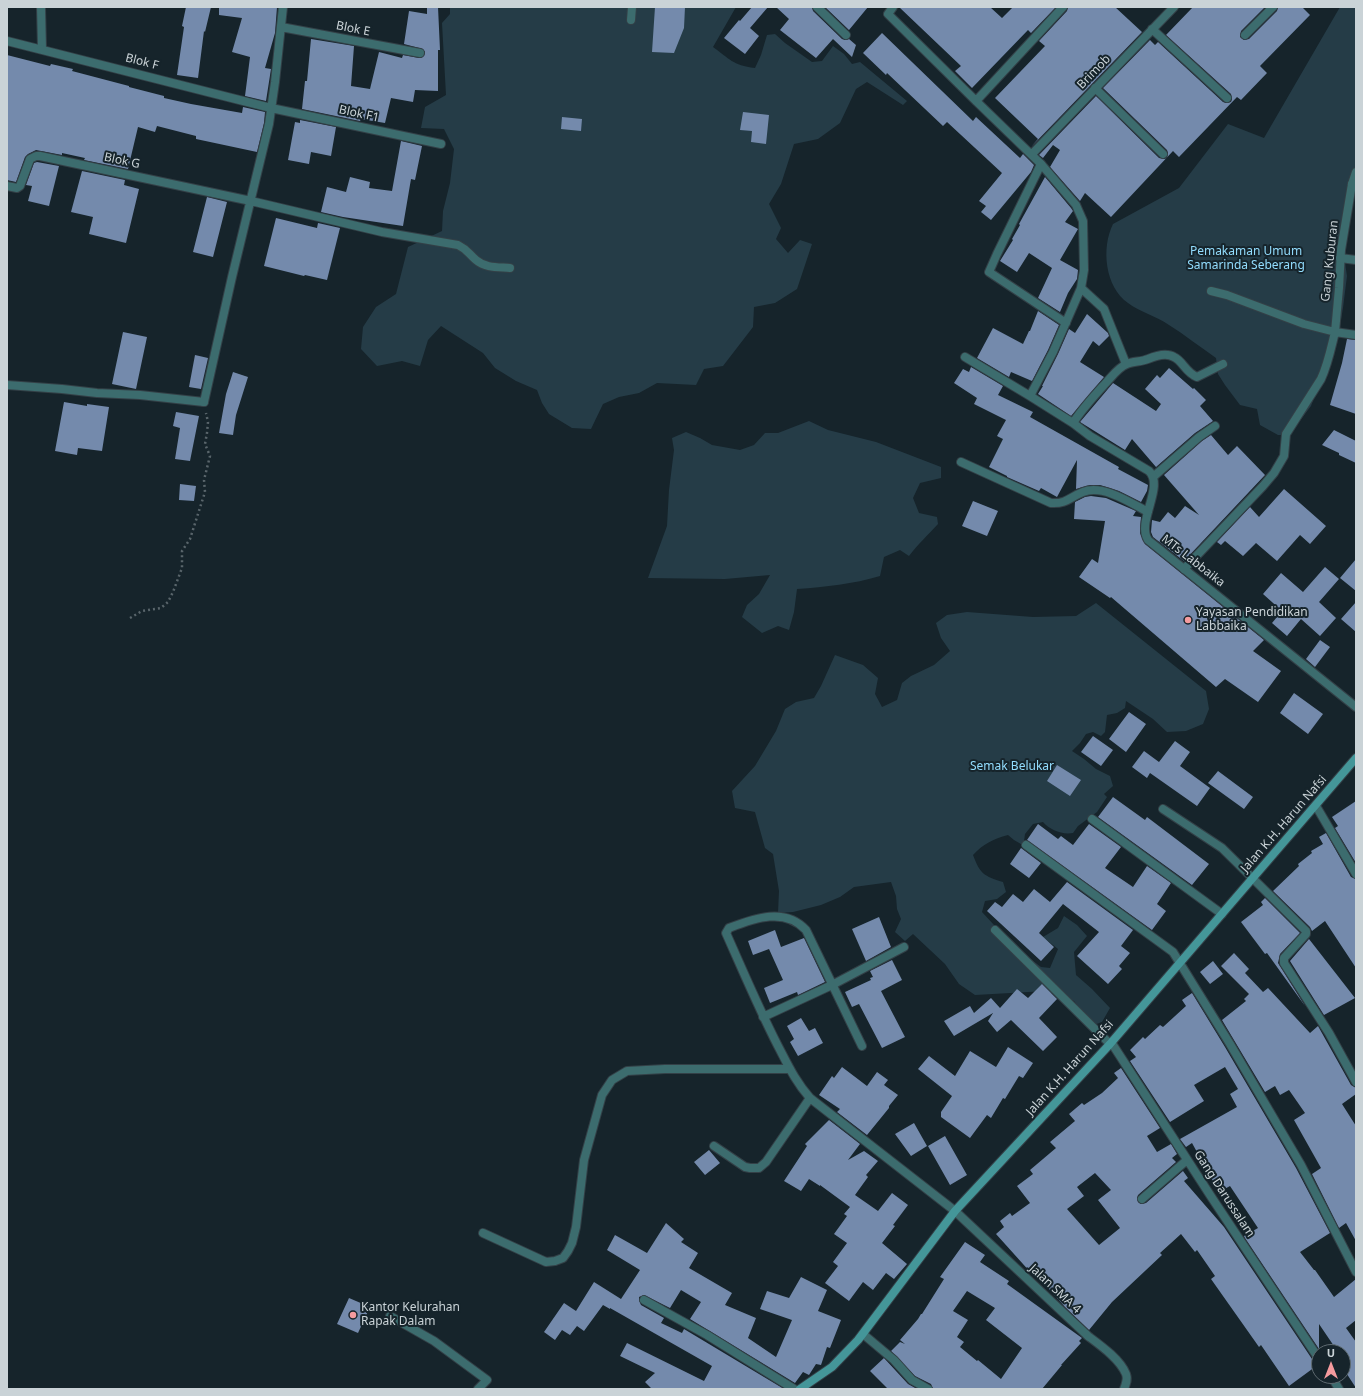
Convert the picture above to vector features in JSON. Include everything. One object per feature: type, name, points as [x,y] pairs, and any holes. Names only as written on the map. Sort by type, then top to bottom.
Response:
[{"type":"main road","name":"Jalan K.H. Harun Nafsi","points":[[800,1389],[832,1367],[861,1337],[955,1211],[1110,1043],[1356,758]]},
{"type":"street","points":[[40,7],[42,49]]},
{"type":"street","points":[[7,385],[97,393],[140,395],[204,402],[230,284],[269,124],[276,82],[283,7]]},
{"type":"street","points":[[631,20],[632,7]]},
{"type":"street","points":[[817,7],[846,35]]},
{"type":"street","points":[[893,7],[888,14],[1032,154],[1076,205],[1083,221],[1084,270],[1081,288],[1053,352],[1030,396]]},
{"type":"street","points":[[976,101],[1063,7]]},
{"type":"street","name":"Brimob","points":[[1032,154],[1174,7]]},
{"type":"street","points":[[1245,35],[1273,7]]},
{"type":"street","name":"Blok E","points":[[281,27],[420,54]]},
{"type":"street","points":[[1152,29],[1227,98]]},
{"type":"street","name":"Blok F","points":[[7,41],[271,108]]},
{"type":"street","points":[[1095,88],[1163,154]]},
{"type":"street","name":"Blok F1","points":[[271,108],[441,144]]},
{"type":"street","name":"Blok G","points":[[7,186],[17,188],[20,186],[30,159],[36,156],[251,201]]},
{"type":"street","points":[[1041,164],[997,254],[990,272],[1066,323]]},
{"type":"street","name":"Gang Kuburan","points":[[1184,569],[1274,473],[1284,456],[1286,434],[1325,370],[1330,356],[1335,332],[1340,258],[1356,172]]},
{"type":"street","points":[[251,201],[401,236],[458,245],[467,250],[477,261],[487,266],[510,268]]},
{"type":"street","points":[[1340,258],[1356,260]]},
{"type":"street","points":[[1081,288],[1104,309],[1126,364]]},
{"type":"street","points":[[1211,291],[1227,294],[1304,324],[1335,332],[1356,335]]},
{"type":"street","points":[[1073,423],[1092,398],[1115,373],[1126,364],[1167,355],[1175,357],[1186,370],[1197,377],[1223,364]]},
{"type":"street","points":[[965,358],[1030,396],[1073,423],[1090,436],[1149,471],[1153,476],[1215,426]]},
{"type":"street","points":[[960,462],[1051,503],[1059,504],[1066,502],[1084,491],[1098,490],[1107,492],[1148,512]]},
{"type":"street","name":"MTs Labbaika","points":[[1153,476],[1155,482],[1145,527],[1145,536],[1153,546],[1184,569],[1356,707]]},
{"type":"street","points":[[1316,806],[1356,874]]},
{"type":"street","points":[[1163,809],[1222,848],[1306,931],[1306,934],[1284,958],[1284,963],[1329,1033],[1356,1082]]},
{"type":"street","points":[[1092,819],[1222,914]]},
{"type":"street","points":[[1026,845],[1173,952],[1230,1044],[1301,1165],[1356,1272]]},
{"type":"street","points":[[862,1046],[806,930],[800,923],[792,919],[763,917],[729,928],[726,933],[763,1017],[795,1080],[810,1098],[955,1211]]},
{"type":"street","name":"Gang Darussalam","points":[[995,930],[1110,1043],[1311,1346]]},
{"type":"street","points":[[763,1017],[832,986],[904,947]]},
{"type":"street","points":[[483,1233],[546,1262],[563,1258],[572,1243],[576,1227],[584,1160],[602,1095],[612,1080],[628,1071],[665,1069],[790,1069]]},
{"type":"street","points":[[714,1146],[745,1166],[750,1168],[759,1168],[766,1162],[810,1098]]},
{"type":"street","points":[[1142,1200],[1188,1160]]},
{"type":"street","name":"Jalan SMA 4","points":[[955,1211],[1088,1336],[1108,1352],[1127,1374],[1124,1389]]},
{"type":"street","points":[[644,1300],[707,1335],[794,1389]]},
{"type":"street","points":[[390,1316],[434,1341],[487,1380],[478,1389]]},
{"type":"street","points":[[861,1337],[894,1360],[912,1380],[928,1389]]},
{"type":"path","points":[[130,618],[142,611],[161,608],[168,602],[182,568],[182,551],[190,539],[205,492],[204,480],[210,456],[205,444],[208,422],[204,402]]},
{"type":"green space","points":[[450,7],[736,7],[713,47],[732,61],[747,67],[755,68],[767,35],[775,34],[812,62],[822,61],[833,46],[844,54],[852,64],[860,62],[907,101],[903,105],[867,82],[856,89],[840,123],[818,139],[794,144],[781,184],[769,204],[781,228],[776,239],[788,253],[800,240],[812,244],[797,289],[775,303],[754,307],[753,327],[723,366],[704,369],[696,385],[657,383],[639,393],[619,397],[603,404],[591,429],[572,428],[549,414],[542,403],[537,390],[516,381],[495,368],[483,353],[441,326],[428,340],[420,366],[402,361],[377,366],[361,349],[363,327],[376,307],[396,294],[408,247],[442,231],[443,211],[450,183],[454,149],[444,129],[421,128],[425,107],[446,95],[442,23],[450,14]]},
{"type":"green space","name":"Pemakaman Umum Samarinda Seberang","points":[[1340,7],[1356,7],[1356,171],[1342,243],[1347,276],[1343,308],[1339,331],[1311,406],[1289,435],[1278,435],[1260,425],[1257,409],[1240,405],[1218,374],[1216,358],[1175,329],[1128,303],[1120,296],[1114,287],[1107,266],[1107,244],[1113,224],[1179,188],[1228,124],[1264,138]]},
{"type":"green space","points":[[809,421],[828,430],[876,442],[941,467],[941,478],[920,483],[913,498],[919,513],[937,517],[938,524],[909,556],[900,550],[884,557],[880,576],[839,585],[797,589],[794,612],[789,630],[778,626],[762,633],[742,617],[747,605],[759,594],[770,575],[725,579],[648,578],[667,526],[669,490],[674,450],[672,438],[686,432],[712,445],[740,450],[754,445],[765,433],[778,433]]},
{"type":"green space","name":"Semak Belukar","points":[[1096,603],[1206,691],[1209,709],[1203,724],[1186,731],[1167,732],[1153,719],[1126,701],[1125,708],[1117,713],[1107,715],[1105,732],[1101,736],[1093,732],[1086,734],[1072,751],[1096,769],[1110,776],[1113,786],[1104,794],[1107,797],[1097,812],[1078,826],[1073,833],[1056,831],[1043,822],[1033,824],[1025,834],[1024,841],[1040,855],[1008,835],[989,842],[973,855],[978,866],[987,876],[1003,882],[1006,892],[997,899],[985,901],[982,912],[1028,957],[1041,967],[1050,968],[1058,949],[1043,937],[1058,928],[1064,916],[1077,925],[1087,936],[1074,952],[1076,975],[1110,1008],[1102,1022],[1091,1026],[1074,1001],[1046,991],[975,995],[959,984],[945,964],[913,934],[905,941],[895,932],[901,919],[897,909],[896,896],[891,882],[854,887],[840,897],[821,905],[793,912],[778,913],[779,891],[773,854],[765,848],[755,812],[735,808],[732,791],[755,766],[776,731],[785,709],[796,702],[814,698],[835,655],[863,665],[878,678],[875,694],[882,707],[897,700],[902,683],[911,676],[934,665],[950,651],[941,638],[936,623],[947,615],[967,612],[1033,617],[1076,616]]},
{"type":"building","points":[[186,7],[211,7],[205,32],[204,31],[198,78],[177,75],[184,27],[182,26]]},
{"type":"building","points":[[219,7],[277,7],[275,33],[265,68],[271,69],[266,101],[245,96],[250,57],[232,52],[242,18],[219,15]]},
{"type":"building","points":[[427,7],[438,7],[440,50],[438,50],[438,91],[415,90],[413,102],[391,98],[385,123],[361,119],[360,121],[302,109],[305,81],[307,81],[311,39],[354,46],[351,86],[370,89],[379,52],[402,58],[403,55],[419,58],[424,56],[425,52],[423,49],[404,44],[409,11],[427,14]]},
{"type":"building","points":[[655,7],[685,7],[684,28],[674,53],[652,52]]},
{"type":"building","points":[[752,7],[768,7],[750,28],[759,36],[745,54],[724,38]]},
{"type":"building","points":[[776,7],[812,7],[813,11],[842,39],[849,39],[856,45],[852,57],[833,39],[816,58],[780,30],[789,19]]},
{"type":"building","points":[[825,7],[868,7],[849,30]]},
{"type":"building","points":[[899,7],[990,7],[1002,18],[1013,7],[1056,7],[1031,33],[1028,30],[972,88],[955,71],[961,66]]},
{"type":"building","points":[[1068,7],[1115,7],[1142,32],[1031,147],[1038,139],[995,98],[1045,46],[1039,41],[1067,11]]},
{"type":"building","points":[[1193,7],[1265,7],[1241,31],[1240,37],[1244,40],[1249,39],[1277,11],[1278,7],[1302,7],[1310,15],[1260,66],[1267,73],[1241,100],[1237,97],[1179,157],[1173,151],[1167,157],[1167,150],[1103,88],[1150,40],[1155,45],[1158,42],[1223,102],[1231,102],[1231,94],[1166,35]]},
{"type":"building","points":[[882,33],[973,121],[976,117],[1020,158],[1023,154],[1034,165],[1031,172],[991,220],[981,212],[986,206],[979,201],[1002,173],[947,122],[943,126],[887,73],[886,75],[863,53]]},
{"type":"building","points":[[7,55],[50,66],[51,64],[73,69],[72,71],[164,96],[164,98],[191,104],[242,113],[243,107],[265,112],[257,152],[196,139],[196,136],[157,126],[155,132],[138,127],[128,169],[84,160],[85,158],[62,153],[62,155],[36,150],[25,157],[16,182],[7,180]]},
{"type":"building","points":[[1096,96],[1159,158],[1166,158],[1111,217],[1085,193],[1080,201],[1050,167],[1060,150],[1053,145],[1043,158],[1039,155]]},
{"type":"building","points":[[743,112],[769,115],[766,144],[751,142],[752,131],[740,130]]},
{"type":"building","points":[[562,117],[582,119],[581,131],[561,129]]},
{"type":"building","points":[[300,120],[336,127],[331,156],[311,152],[309,164],[288,160],[295,122],[300,123]]},
{"type":"building","points":[[401,141],[422,146],[415,180],[411,179],[403,226],[343,217],[321,212],[327,187],[346,192],[350,177],[370,182],[369,188],[392,191]]},
{"type":"building","points":[[37,162],[59,166],[49,206],[28,201],[32,186],[26,185],[34,163]]},
{"type":"building","points":[[82,171],[125,180],[124,185],[139,189],[126,243],[89,234],[93,217],[71,212]]},
{"type":"building","points":[[1045,177],[1073,211],[1065,222],[1078,229],[1060,260],[1078,270],[1077,279],[1068,293],[1060,312],[1038,298],[1052,268],[1029,253],[1017,272],[1000,261],[1013,240],[1012,239],[1020,225],[1019,224]]},
{"type":"building","points":[[207,197],[227,202],[213,257],[193,252]]},
{"type":"building","points":[[276,218],[317,228],[318,223],[340,228],[327,280],[264,266]]},
{"type":"building","points":[[1038,311],[1059,325],[1032,381],[1011,372],[1009,377],[977,358],[993,328],[1023,344]]},
{"type":"building","points":[[1087,314],[1108,333],[1109,336],[1099,346],[1093,341],[1080,362],[1104,377],[1071,416],[1038,394],[1069,329],[1075,333]]},
{"type":"building","points":[[123,332],[147,337],[136,389],[112,384]]},
{"type":"building","points":[[1347,339],[1356,340],[1356,414],[1330,405]]},
{"type":"building","points":[[195,355],[208,358],[201,389],[189,387]]},
{"type":"building","points":[[971,367],[1003,386],[998,395],[1033,412],[1030,417],[1148,485],[1147,491],[1141,502],[1119,491],[1100,485],[1090,485],[1076,489],[1077,460],[1057,497],[1041,488],[1039,491],[1007,477],[989,467],[1003,439],[997,436],[1006,420],[974,404],[977,398],[954,383],[963,369],[969,372]]},
{"type":"building","points":[[1169,368],[1193,389],[1194,388],[1206,400],[1200,406],[1213,421],[1195,433],[1156,467],[1132,439],[1125,450],[1080,422],[1113,383],[1156,411],[1161,404],[1145,389],[1157,375],[1160,378]]},
{"type":"building","points":[[233,372],[248,377],[236,415],[233,435],[219,433],[226,394]]},
{"type":"building","points":[[64,402],[87,406],[87,404],[109,407],[102,451],[78,448],[77,455],[55,451]]},
{"type":"building","points":[[176,412],[199,416],[190,461],[175,459],[180,428],[173,426]]},
{"type":"building","points":[[1334,430],[1356,441],[1356,463],[1322,445]]},
{"type":"building","points":[[1211,435],[1228,455],[1237,446],[1265,475],[1184,561],[1153,537],[1151,532],[1152,520],[1160,522],[1168,512],[1175,518],[1185,506],[1199,515],[1164,475],[1202,441]]},
{"type":"building","points":[[180,484],[196,486],[194,501],[179,500]]},
{"type":"building","points":[[1284,489],[1326,526],[1310,544],[1300,535],[1277,561],[1256,543],[1243,556],[1225,541],[1221,545],[1217,542],[1250,507],[1259,517]]},
{"type":"building","name":"Yayasan Pendidikan Labbaika","points":[[1091,496],[1106,498],[1136,511],[1133,516],[1141,517],[1140,533],[1145,544],[1264,640],[1253,651],[1281,671],[1258,702],[1225,679],[1216,687],[1111,597],[1110,598],[1079,577],[1092,559],[1098,563],[1105,521],[1074,519],[1075,502]]},
{"type":"building","points":[[973,501],[998,511],[987,536],[962,526]]},
{"type":"building","points":[[1356,559],[1356,591],[1340,578]]},
{"type":"building","points":[[1325,567],[1339,579],[1319,602],[1336,618],[1320,636],[1301,619],[1287,636],[1272,623],[1282,611],[1263,594],[1281,573],[1303,592]]},
{"type":"building","points":[[1356,602],[1356,632],[1341,619]]},
{"type":"building","points":[[1320,640],[1330,647],[1315,667],[1306,659]]},
{"type":"building","points":[[1294,693],[1323,714],[1308,734],[1280,713]]},
{"type":"building","points":[[1129,712],[1146,724],[1126,752],[1109,739]]},
{"type":"building","points":[[1093,736],[1113,750],[1101,766],[1081,752]]},
{"type":"building","points":[[1175,741],[1190,752],[1180,766],[1210,788],[1197,806],[1150,773],[1147,778],[1132,767],[1144,751],[1159,762]]},
{"type":"building","points":[[1057,765],[1081,780],[1070,796],[1047,781]]},
{"type":"building","points":[[1218,771],[1253,797],[1244,809],[1208,783]]},
{"type":"building","points":[[1113,797],[1145,820],[1147,817],[1209,864],[1192,885],[1098,817]]},
{"type":"building","points":[[1356,801],[1356,863],[1335,828],[1338,826],[1332,817]]},
{"type":"building","points":[[1038,824],[1058,839],[1061,836],[1073,845],[1089,824],[1121,847],[1105,868],[1133,887],[1147,866],[1171,883],[1157,904],[1166,911],[1152,930],[1027,840]]},
{"type":"building","points":[[1326,833],[1351,877],[1356,879],[1356,968],[1325,921],[1312,931],[1310,927],[1273,891],[1299,866],[1298,864],[1312,853],[1311,851],[1323,844],[1319,837]]},
{"type":"building","points":[[1021,848],[1041,863],[1029,878],[1010,864]]},
{"type":"building","points":[[1067,882],[1133,930],[1121,946],[1130,953],[1119,966],[1122,969],[1108,984],[1077,956],[1099,932],[1063,904],[1039,933],[1054,947],[1041,961],[987,911],[995,902],[1002,907],[1013,894],[1023,902],[1034,889],[1050,902]]},
{"type":"building","points":[[1265,898],[1300,933],[1280,954],[1278,963],[1305,1006],[1267,953],[1265,954],[1241,922],[1263,905],[1261,902]]},
{"type":"building","points":[[879,917],[891,947],[866,961],[852,929]]},
{"type":"building","points":[[775,930],[781,947],[804,938],[825,982],[798,995],[797,992],[770,1003],[764,988],[783,980],[769,949],[753,955],[748,941]]},
{"type":"building","points":[[1309,939],[1355,998],[1324,1015],[1290,961]]},
{"type":"building","points":[[1234,953],[1249,969],[1245,973],[1263,992],[1268,988],[1310,1033],[1318,1026],[1351,1085],[1356,1088],[1356,1094],[1342,1104],[1356,1126],[1356,1241],[1346,1223],[1339,1228],[1312,1174],[1321,1168],[1294,1120],[1305,1113],[1289,1090],[1280,1095],[1275,1086],[1265,1092],[1222,1020],[1246,1001],[1244,999],[1249,994],[1221,966]]},
{"type":"building","points":[[892,960],[902,980],[881,991],[905,1037],[882,1048],[859,1004],[852,1007],[845,992],[871,980],[870,978],[873,977],[870,971]]},
{"type":"building","points":[[1213,961],[1223,974],[1210,984],[1200,972]]},
{"type":"building","points":[[1042,984],[1057,999],[1039,1018],[1057,1037],[1043,1051],[1011,1020],[997,1032],[988,1021],[993,1013],[954,1036],[944,1021],[970,1006],[974,1013],[991,998],[1000,1008],[1017,989],[1028,998]]},
{"type":"building","points":[[1192,993],[1296,1168],[1330,1233],[1300,1252],[1334,1297],[1356,1279],[1356,1320],[1346,1328],[1356,1342],[1356,1388],[1351,1380],[1351,1344],[1333,1344],[1319,1324],[1319,1344],[1316,1344],[1244,1236],[1258,1228],[1230,1186],[1219,1192],[1192,1143],[1186,1147],[1180,1139],[1237,1107],[1230,1094],[1238,1089],[1225,1067],[1194,1085],[1204,1101],[1170,1122],[1130,1061],[1136,1057],[1130,1050],[1143,1037],[1145,1039],[1160,1025],[1163,1027],[1186,1006],[1182,1000]]},
{"type":"building","points":[[801,1018],[809,1031],[815,1028],[823,1043],[798,1056],[790,1042],[794,1039],[787,1026]]},
{"type":"building","points":[[1008,1047],[1033,1063],[1023,1078],[1019,1076],[991,1118],[987,1115],[970,1138],[941,1117],[941,1112],[952,1096],[918,1069],[929,1056],[955,1076],[970,1051],[996,1067]]},
{"type":"building","points":[[842,1067],[867,1086],[877,1072],[888,1080],[884,1085],[898,1095],[867,1135],[837,1112],[840,1109],[819,1095],[832,1076],[834,1078]]},
{"type":"building","points":[[1121,1068],[1160,1128],[1147,1136],[1157,1152],[1171,1144],[1177,1154],[1172,1158],[1176,1162],[1138,1195],[1138,1202],[1141,1204],[1146,1203],[1183,1171],[1188,1178],[1184,1181],[1224,1227],[1311,1358],[1311,1370],[1289,1386],[1261,1345],[1259,1347],[1211,1279],[1215,1276],[1197,1250],[1195,1252],[1181,1234],[1160,1253],[1162,1255],[1112,1302],[1089,1330],[1065,1307],[1034,1272],[1032,1274],[996,1234],[1004,1227],[1000,1221],[1010,1213],[1012,1216],[1030,1203],[1017,1186],[1033,1174],[1030,1170],[1056,1148],[1050,1142],[1075,1121],[1069,1114],[1082,1103],[1084,1105],[1102,1093],[1118,1078],[1114,1073]],"holes":[[[1095,1173],[1111,1190],[1098,1200],[1120,1228],[1099,1245],[1067,1209],[1084,1196],[1077,1187]]]},
{"type":"building","points":[[829,1120],[860,1144],[848,1160],[864,1151],[878,1161],[866,1175],[868,1177],[855,1195],[878,1211],[892,1193],[908,1205],[882,1243],[907,1264],[894,1279],[886,1273],[873,1290],[863,1282],[849,1301],[825,1283],[838,1266],[833,1262],[847,1243],[834,1234],[847,1216],[844,1214],[850,1207],[820,1185],[809,1179],[801,1191],[784,1181],[807,1146],[805,1144]]},
{"type":"building","points":[[914,1123],[927,1146],[911,1156],[895,1134]]},
{"type":"building","points":[[945,1136],[967,1175],[950,1185],[928,1146]]},
{"type":"building","points":[[709,1150],[720,1163],[705,1175],[694,1162]]},
{"type":"building","points":[[666,1223],[684,1239],[681,1242],[698,1253],[689,1268],[732,1293],[725,1305],[756,1318],[748,1338],[776,1357],[792,1320],[760,1309],[767,1291],[789,1298],[801,1277],[827,1290],[818,1311],[841,1320],[830,1348],[827,1347],[821,1365],[816,1364],[809,1375],[803,1372],[795,1383],[690,1319],[701,1302],[681,1290],[670,1308],[644,1295],[639,1297],[639,1300],[641,1305],[664,1318],[661,1323],[682,1333],[684,1329],[784,1389],[652,1389],[645,1382],[655,1373],[620,1356],[627,1343],[704,1381],[712,1366],[603,1305],[584,1331],[577,1326],[570,1335],[562,1330],[555,1340],[544,1332],[564,1303],[576,1311],[594,1282],[621,1299],[640,1270],[607,1250],[615,1235],[647,1253]]},
{"type":"building","points":[[965,1242],[985,1255],[980,1262],[1009,1281],[1007,1284],[1082,1338],[1079,1341],[1081,1343],[1042,1389],[933,1389],[931,1384],[915,1376],[891,1351],[900,1342],[905,1344],[900,1340],[922,1314],[944,1279],[940,1277]],"holes":[[[967,1291],[995,1308],[986,1320],[1022,1348],[1001,1379],[960,1347],[964,1342],[957,1337],[968,1320],[953,1311]]]},
{"type":"building","name":"Kantor Kelurahan Rapak Dalam","points":[[349,1298],[370,1307],[358,1333],[337,1324]]},
{"type":"building","points":[[884,1358],[908,1384],[917,1389],[888,1389],[870,1371]]},
{"type":"place","name":"Yayasan Pendidikan Labbaika","points":[[1188,620]]},
{"type":"place","name":"Kantor Kelurahan Rapak Dalam","points":[[353,1315]]}]
